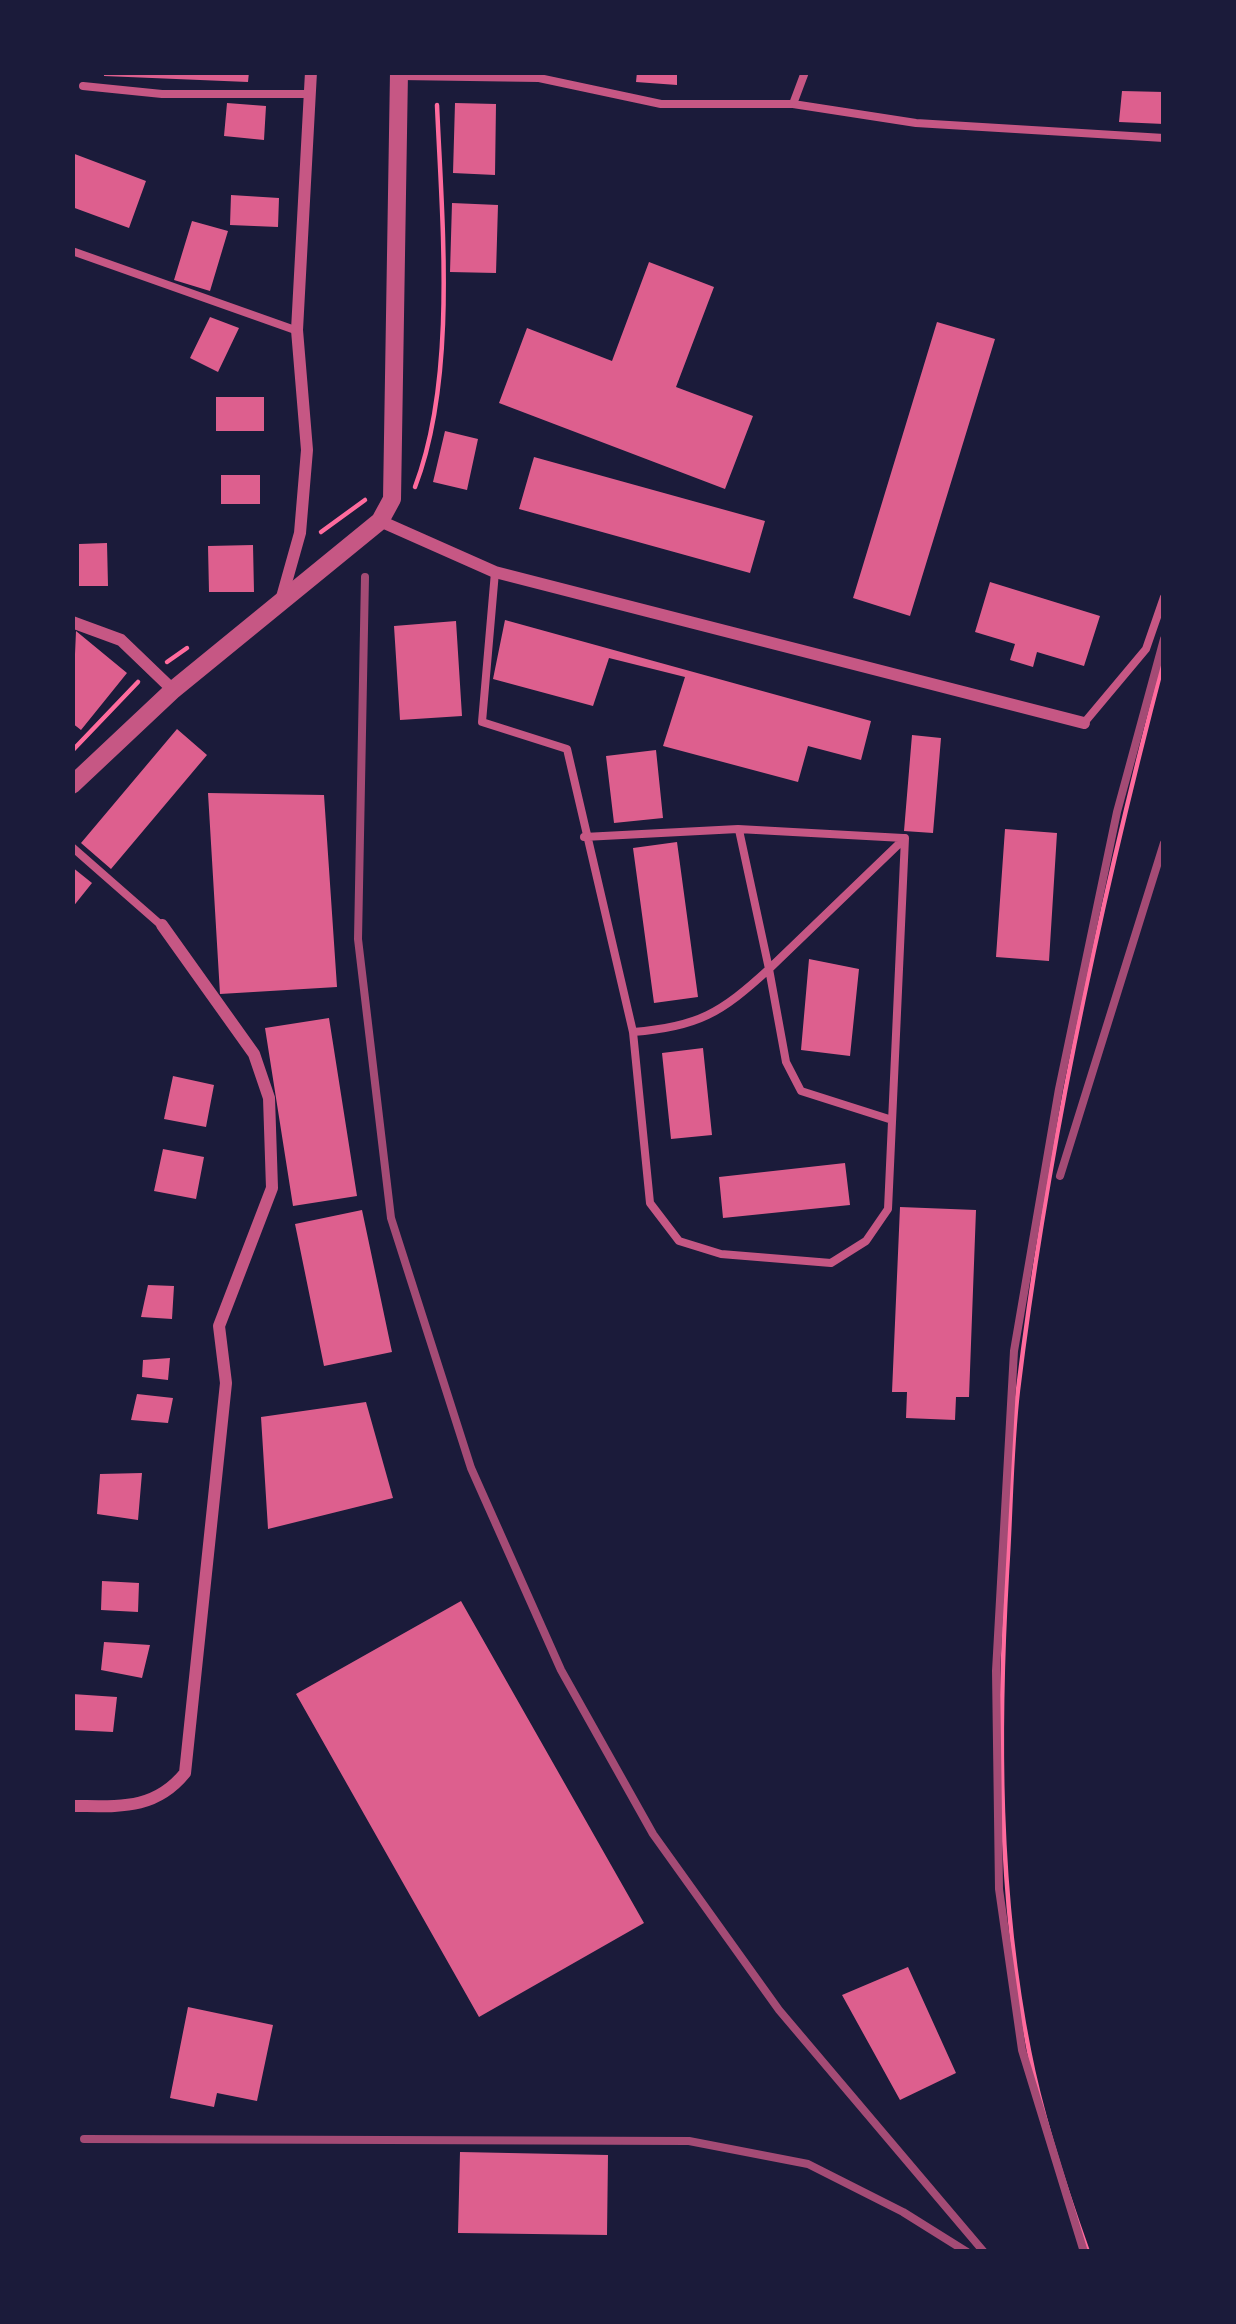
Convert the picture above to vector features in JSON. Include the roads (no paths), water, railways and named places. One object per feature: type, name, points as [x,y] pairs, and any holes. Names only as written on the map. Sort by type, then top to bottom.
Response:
[{"type":"street","points":[[282,598],[294,554],[307,450],[297,330],[310,72]]},
{"type":"street","points":[[72,785],[173,690],[380,521],[392,499],[398,74]]},
{"type":"street","points":[[380,521],[495,572],[1084,723]]},
{"type":"street","points":[[72,622],[121,640],[173,690]]},
{"type":"street","points":[[72,1805],[123,1806],[167,1796],[185,1773],[194,1725],[226,1383],[219,1326],[272,1188],[269,1098],[254,1054],[162,926]]},
{"type":"lane","points":[[793,104],[805,72]]},
{"type":"lane","points":[[398,74],[538,78],[661,104],[793,104],[916,123],[1164,138]]},
{"type":"lane","points":[[83,86],[162,94],[310,94]]},
{"type":"lane","points":[[72,251],[297,330]]},
{"type":"lane","points":[[495,572],[482,722],[567,749],[633,1033],[650,1203],[679,1241],[721,1254],[830,1263],[866,1241],[888,1209],[905,838]]},
{"type":"lane","points":[[1084,723],[1146,649],[1164,597]]},
{"type":"lane","points":[[584,837],[739,829],[905,838]]},
{"type":"lane","points":[[739,829],[786,1062],[801,1091],[889,1119]]},
{"type":"lane","points":[[633,1033],[687,1028],[730,1004],[905,838]]},
{"type":"lane","points":[[72,847],[162,926]]},
{"type":"railway","points":[[365,577],[358,939],[391,1218],[471,1468],[561,1670],[653,1834],[779,2010],[984,2252]]},
{"type":"railway","points":[[1084,2252],[1022,2050],[999,1889],[996,1671],[1014,1351],[1059,1089],[1117,812],[1164,639]]},
{"type":"railway","points":[[1060,1176],[1164,843]]},
{"type":"railway","points":[[84,2139],[689,2141],[808,2164],[903,2212],[967,2252]]}]
